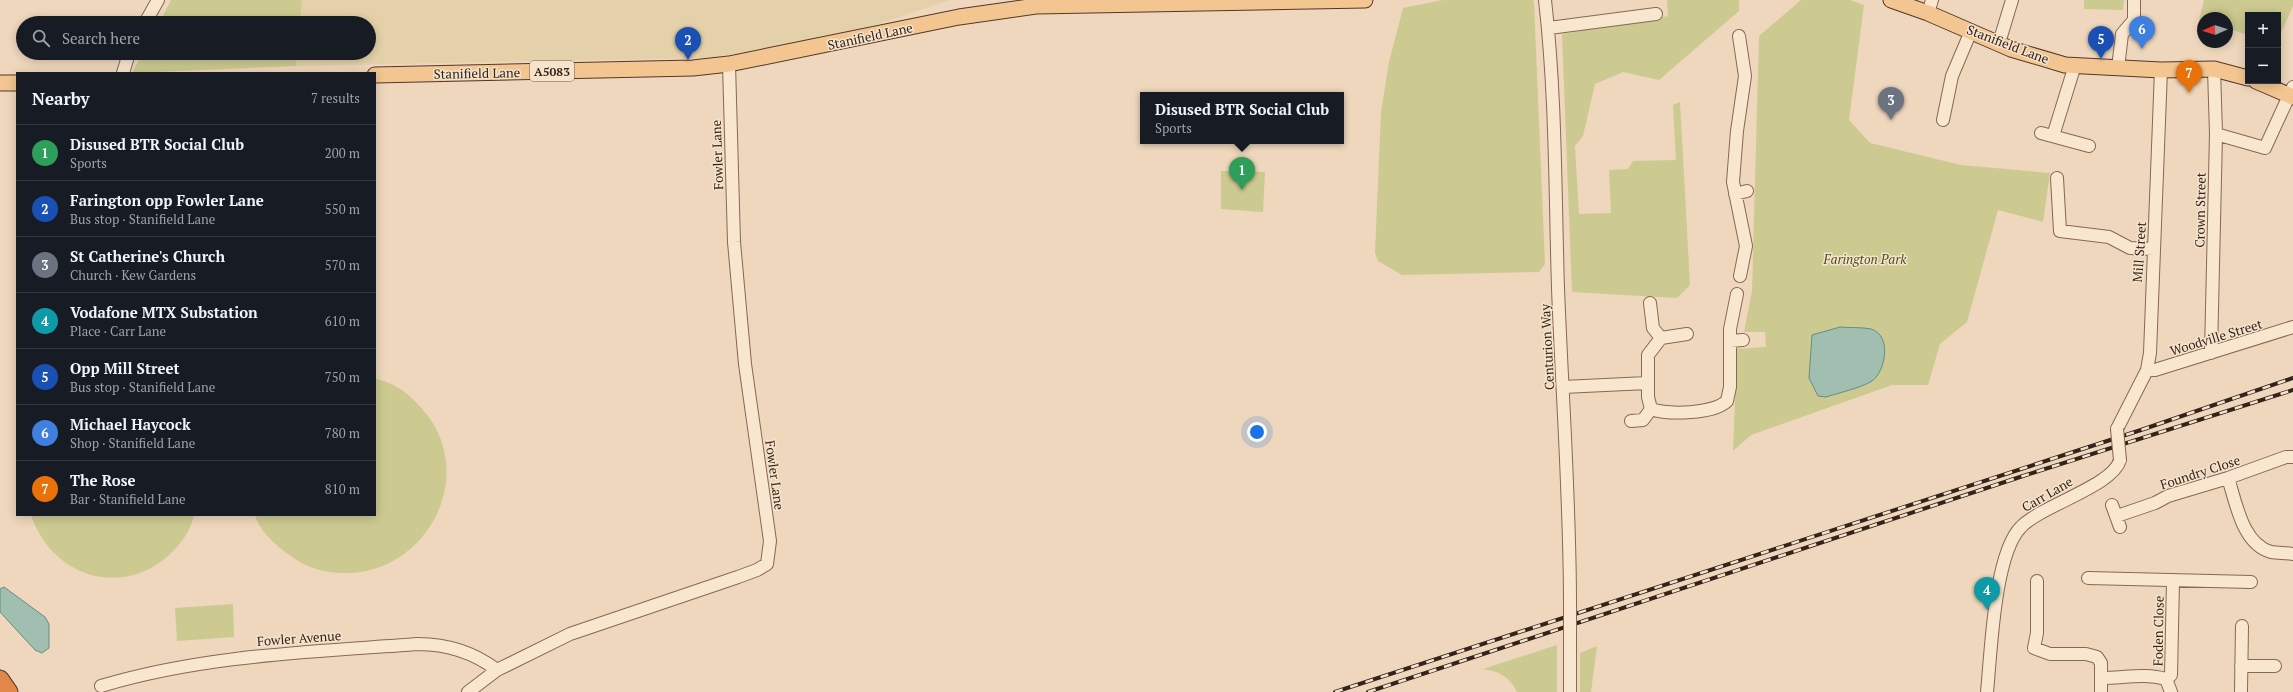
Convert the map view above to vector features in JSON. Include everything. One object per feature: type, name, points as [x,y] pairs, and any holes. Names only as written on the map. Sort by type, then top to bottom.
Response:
[{"type":"highway","points":[[0,679],[9,692]]},
{"type":"main road","name":"Stanifield Lane","points":[[376,75],[694,68],[729,64],[965,16],[1014,4],[1365,0]]},
{"type":"main road","name":"Stanifield Lane","points":[[1891,0],[1930,6],[1971,31],[2049,61],[2075,65],[2118,68],[2161,70],[2214,69],[2245,77]]},
{"type":"main road","points":[[0,83],[16,83]]},
{"type":"main road","points":[[2265,84],[2292,93]]},
{"type":"street","points":[[149,16],[158,0]]},
{"type":"street","name":"Centurion Way","points":[[1545,0],[1549,28],[1568,496],[1570,692]]},
{"type":"street","points":[[1999,43],[2012,0]]},
{"type":"street","points":[[2118,68],[2122,34],[2134,20],[2134,0]]},
{"type":"street","points":[[1549,28],[1656,14]]},
{"type":"street","points":[[1943,120],[1952,76],[1971,31]]},
{"type":"street","points":[[1739,36],[1745,76],[1736,144],[1733,182],[1741,214],[1746,246],[1740,276]]},
{"type":"street","points":[[123,72],[127,60]]},
{"type":"street","name":"Fowler Lane","points":[[468,692],[497,670],[575,633],[738,577],[757,570],[767,564],[770,541],[745,364],[734,242],[729,64]]},
{"type":"street","points":[[2053,136],[2075,65]]},
{"type":"street","name":"Crown Street","points":[[2211,352],[2216,134],[2214,69]]},
{"type":"street","name":"Mill Street","points":[[2117,429],[2147,370],[2150,353],[2150,296],[2154,249],[2161,70]]},
{"type":"street","points":[[2216,134],[2265,148],[2292,93]]},
{"type":"street","points":[[2041,133],[2089,146]]},
{"type":"street","points":[[2057,178],[2060,231],[2108,237],[2130,248],[2154,249]]},
{"type":"street","points":[[1735,194],[1747,191]]},
{"type":"street","points":[[1652,410],[1662,413],[1714,409],[1722,406],[1726,401],[1730,387],[1730,329],[1737,294]]},
{"type":"street","points":[[1650,303],[1654,328],[1661,338]]},
{"type":"street","name":"Woodville Street","points":[[2147,370],[2155,370],[2293,327]]},
{"type":"street","points":[[1652,410],[1648,397],[1648,355],[1661,338],[1687,334]]},
{"type":"street","points":[[1730,341],[1743,340]]},
{"type":"street","points":[[1563,387],[1647,383]]},
{"type":"street","points":[[1631,420],[1643,420],[1652,410]]},
{"type":"street","name":"Carr Lane","points":[[1987,692],[1996,611],[2003,563],[2008,546],[2020,527],[2050,507],[2106,478],[2118,467],[2120,460],[2117,429]]},
{"type":"street","name":"Foundry Close","points":[[2116,516],[2155,503],[2168,496],[2228,478],[2281,458],[2293,457]]},
{"type":"street","points":[[2228,478],[2247,533],[2259,545],[2271,552],[2293,554]]},
{"type":"street","name":"Foden Close","points":[[2088,578],[2251,582]]},
{"type":"street","points":[[2037,581],[2037,633],[2034,648],[2050,654],[2094,655],[2101,663],[2101,692]]},
{"type":"street","name":"Foden Close","points":[[2166,679],[2171,675],[2173,581]]},
{"type":"street","points":[[2241,692],[2242,626]]},
{"type":"street","name":"Fowler Avenue","points":[[101,686],[137,676],[210,661],[250,656],[418,644],[438,645],[464,650],[497,670]]},
{"type":"street","points":[[2241,666],[2275,666]]},
{"type":"street","points":[[2101,678],[2128,678],[2142,675],[2166,679],[2171,692]]},
{"type":"shaded area","points":[[302,0],[950,0],[869,27],[765,49],[707,58],[296,66],[296,60],[376,60],[376,16],[301,16]]},
{"type":"shaded area","points":[[1840,327],[1867,328],[1878,333],[1882,338],[1885,354],[1881,370],[1872,381],[1867,384],[1826,397],[1818,396],[1809,378],[1812,335]]},
{"type":"shaded area","points":[[4,587],[45,617],[49,624],[49,648],[42,653],[35,650],[0,612],[0,589]]},
{"type":"green space","points":[[171,0],[302,0],[301,16],[163,16]]},
{"type":"green space","points":[[1443,0],[1533,0],[1545,264],[1539,272],[1402,275],[1378,261],[1375,253],[1381,112],[1389,62],[1403,8]]},
{"type":"green space","points":[[1667,0],[1739,0],[1739,11],[1659,80],[1623,72],[1595,84],[1583,136],[1575,146],[1579,214],[1611,213],[1609,170],[1628,169],[1633,161],[1676,160],[1673,105],[1680,102],[1690,285],[1677,298],[1572,292],[1562,34],[1668,16]]},
{"type":"green space","name":"Farington Park","points":[[1801,0],[1850,0],[1864,5],[1849,120],[1870,143],[1961,165],[2050,173],[2043,222],[1998,210],[1967,322],[1940,344],[1928,385],[1892,385],[1751,435],[1733,451],[1737,349],[1766,347],[1765,332],[1744,332],[1752,291],[1759,36]]},
{"type":"green space","points":[[2084,0],[2124,0],[2123,10],[2084,9]]},
{"type":"green space","points":[[2204,0],[2293,0],[2293,6],[2281,33],[2281,12],[2245,12],[2245,34],[2233,30],[2233,12],[2201,12]]},
{"type":"green space","points":[[139,60],[296,60],[296,66],[133,72]]},
{"type":"green space","points":[[1221,171],[1265,172],[1263,212],[1221,209]]},
{"type":"green space","points":[[376,378],[396,386],[408,395],[425,412],[438,433],[446,463],[445,486],[439,508],[429,528],[414,546],[396,559],[375,569],[352,573],[336,573],[313,568],[299,561],[275,544],[265,534],[257,522],[255,516],[376,516]]},
{"type":"green space","points":[[31,516],[194,516],[193,521],[184,537],[168,556],[149,569],[129,576],[108,578],[89,574],[70,566],[54,553],[41,536]]},
{"type":"green space","points":[[233,604],[234,637],[177,641],[175,608]]},
{"type":"green space","points":[[1557,645],[1557,692],[1517,692],[1511,682],[1499,673],[1483,669]]},
{"type":"green space","points":[[1597,646],[1591,692],[1580,692],[1580,653]]},
{"type":"railway","points":[[1335,692],[2141,430],[2293,378]]},
{"type":"railway","points":[[1368,692],[2023,476],[2293,390]]},
{"type":"place","name":"Michael Haycock","points":[[2142,49]]},
{"type":"place","name":"Opp Mill Street","points":[[2101,59]]},
{"type":"place","name":"Farington opp Fowler Lane","points":[[688,60]]},
{"type":"place","name":"The Rose","points":[[2189,93]]},
{"type":"place","name":"St Catherine's Church","points":[[1891,120]]},
{"type":"place","name":"Disused BTR Social Club","points":[[1242,190]]},
{"type":"place","name":"Vodafone MTX Substation","points":[[1987,610]]}]
